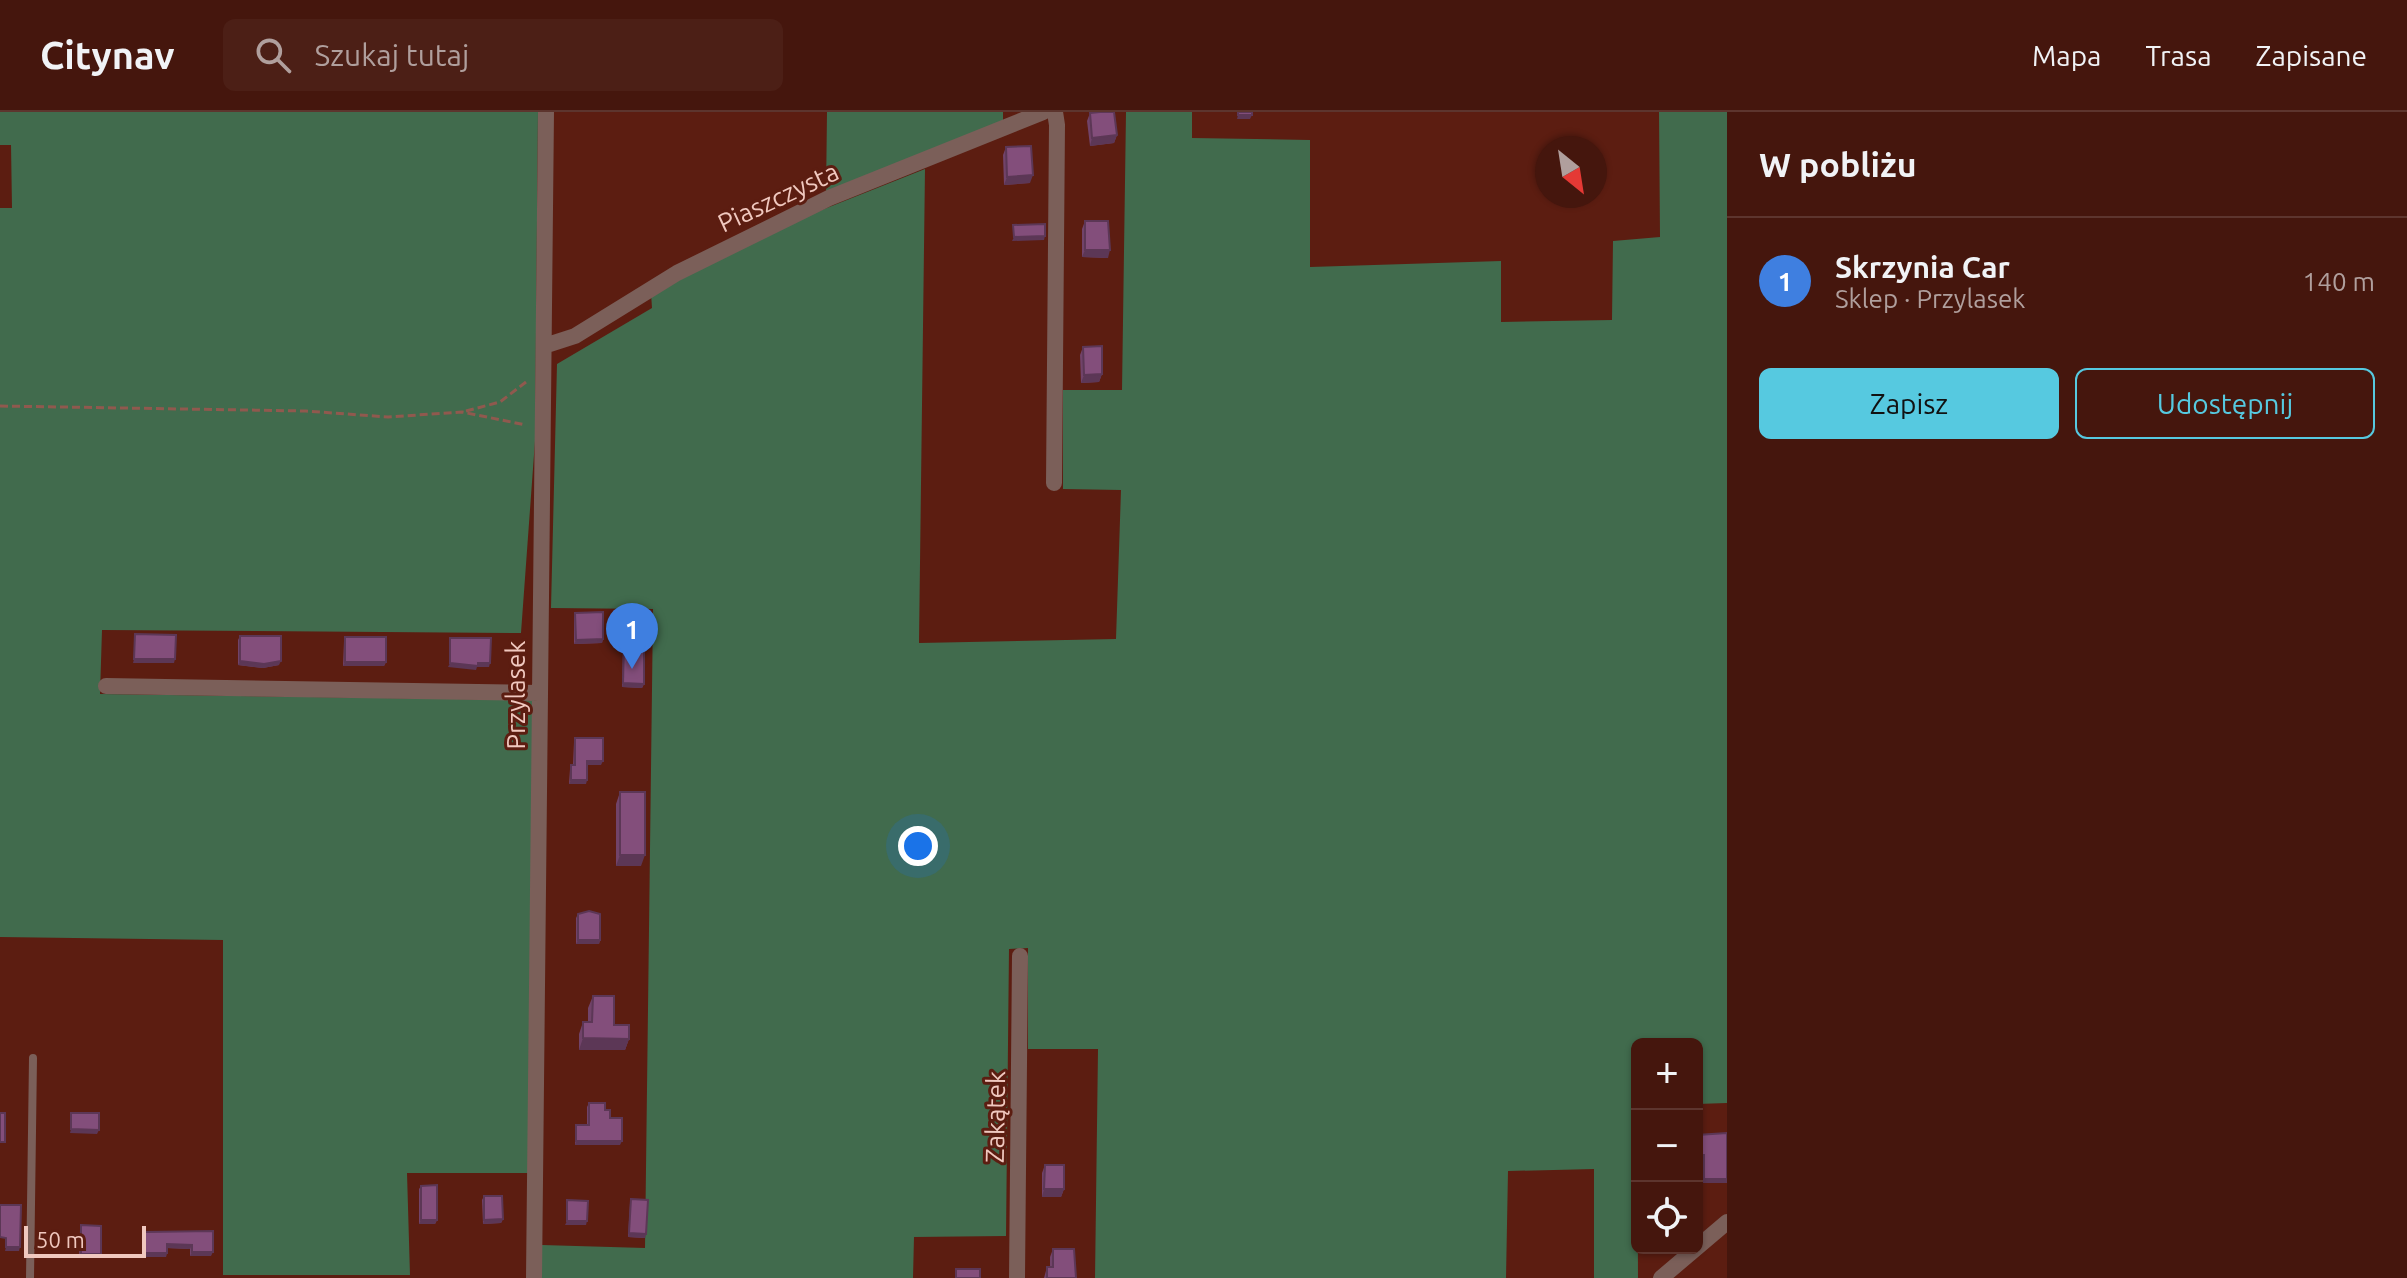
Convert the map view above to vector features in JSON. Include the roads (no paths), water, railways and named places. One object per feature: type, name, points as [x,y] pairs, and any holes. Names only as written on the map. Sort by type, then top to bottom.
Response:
[{"type":"street","name":"Przylasek","points":[[534,1278],[546,112]]},
{"type":"street","name":"Piaszczysta","points":[[544,346],[575,336],[677,273],[829,198],[1043,112]]},
{"type":"street","points":[[1054,483],[1055,112]]},
{"type":"street","points":[[106,686],[539,693]]},
{"type":"street","name":"Zakątek","points":[[1017,1278],[1020,956]]},
{"type":"street","points":[[1661,1278],[1727,1222]]},
{"type":"lane","points":[[30,1278],[33,1058]]},
{"type":"place","name":"Skrzynia Car","points":[[632,669]]}]
